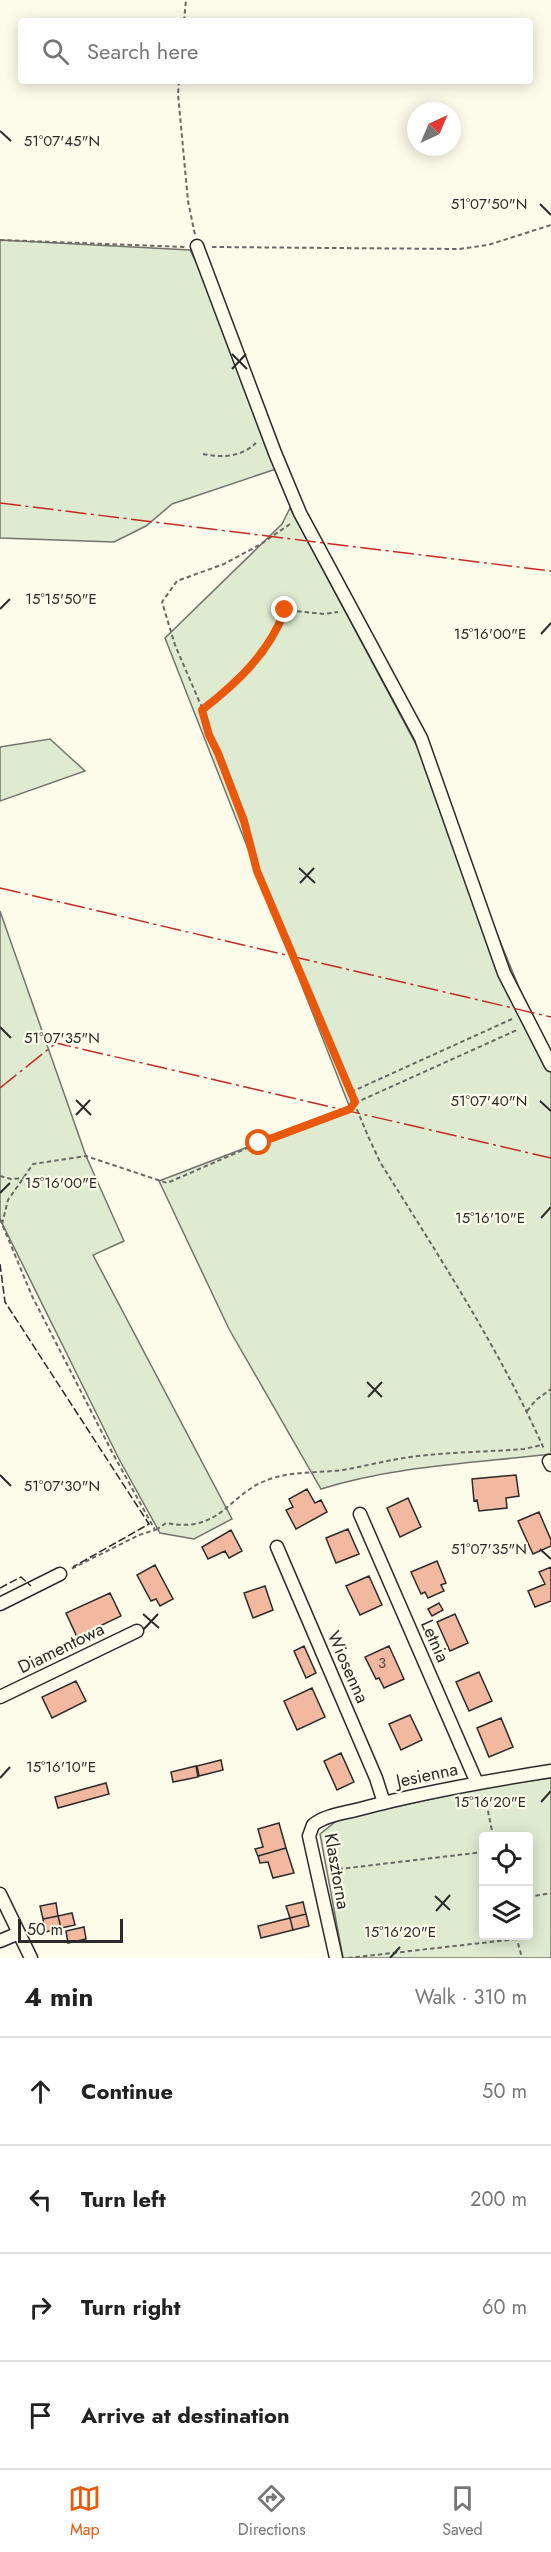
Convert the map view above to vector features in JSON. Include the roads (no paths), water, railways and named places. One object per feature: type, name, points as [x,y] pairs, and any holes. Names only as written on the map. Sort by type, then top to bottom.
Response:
[{"type":"street","points":[[198,246],[267,433],[300,513],[421,738],[504,973],[551,1065]]},
{"type":"street","name":"Letnia","points":[[360,1514],[479,1782]]},
{"type":"street","name":"Wiosenna","points":[[277,1547],[376,1778],[384,1803]]},
{"type":"street","points":[[0,1604],[60,1574]]},
{"type":"street","name":"Diamentowa","points":[[0,1697],[137,1631]]},
{"type":"street","name":"Jesienna","points":[[313,1825],[337,1815],[384,1803],[479,1782],[551,1771]]},
{"type":"street","name":"Klasztorna","points":[[313,1825],[309,1836],[336,1958]]},
{"type":"street","points":[[0,1894],[31,1958]]},
{"type":"street","points":[[0,1941],[19,1933]]}]
